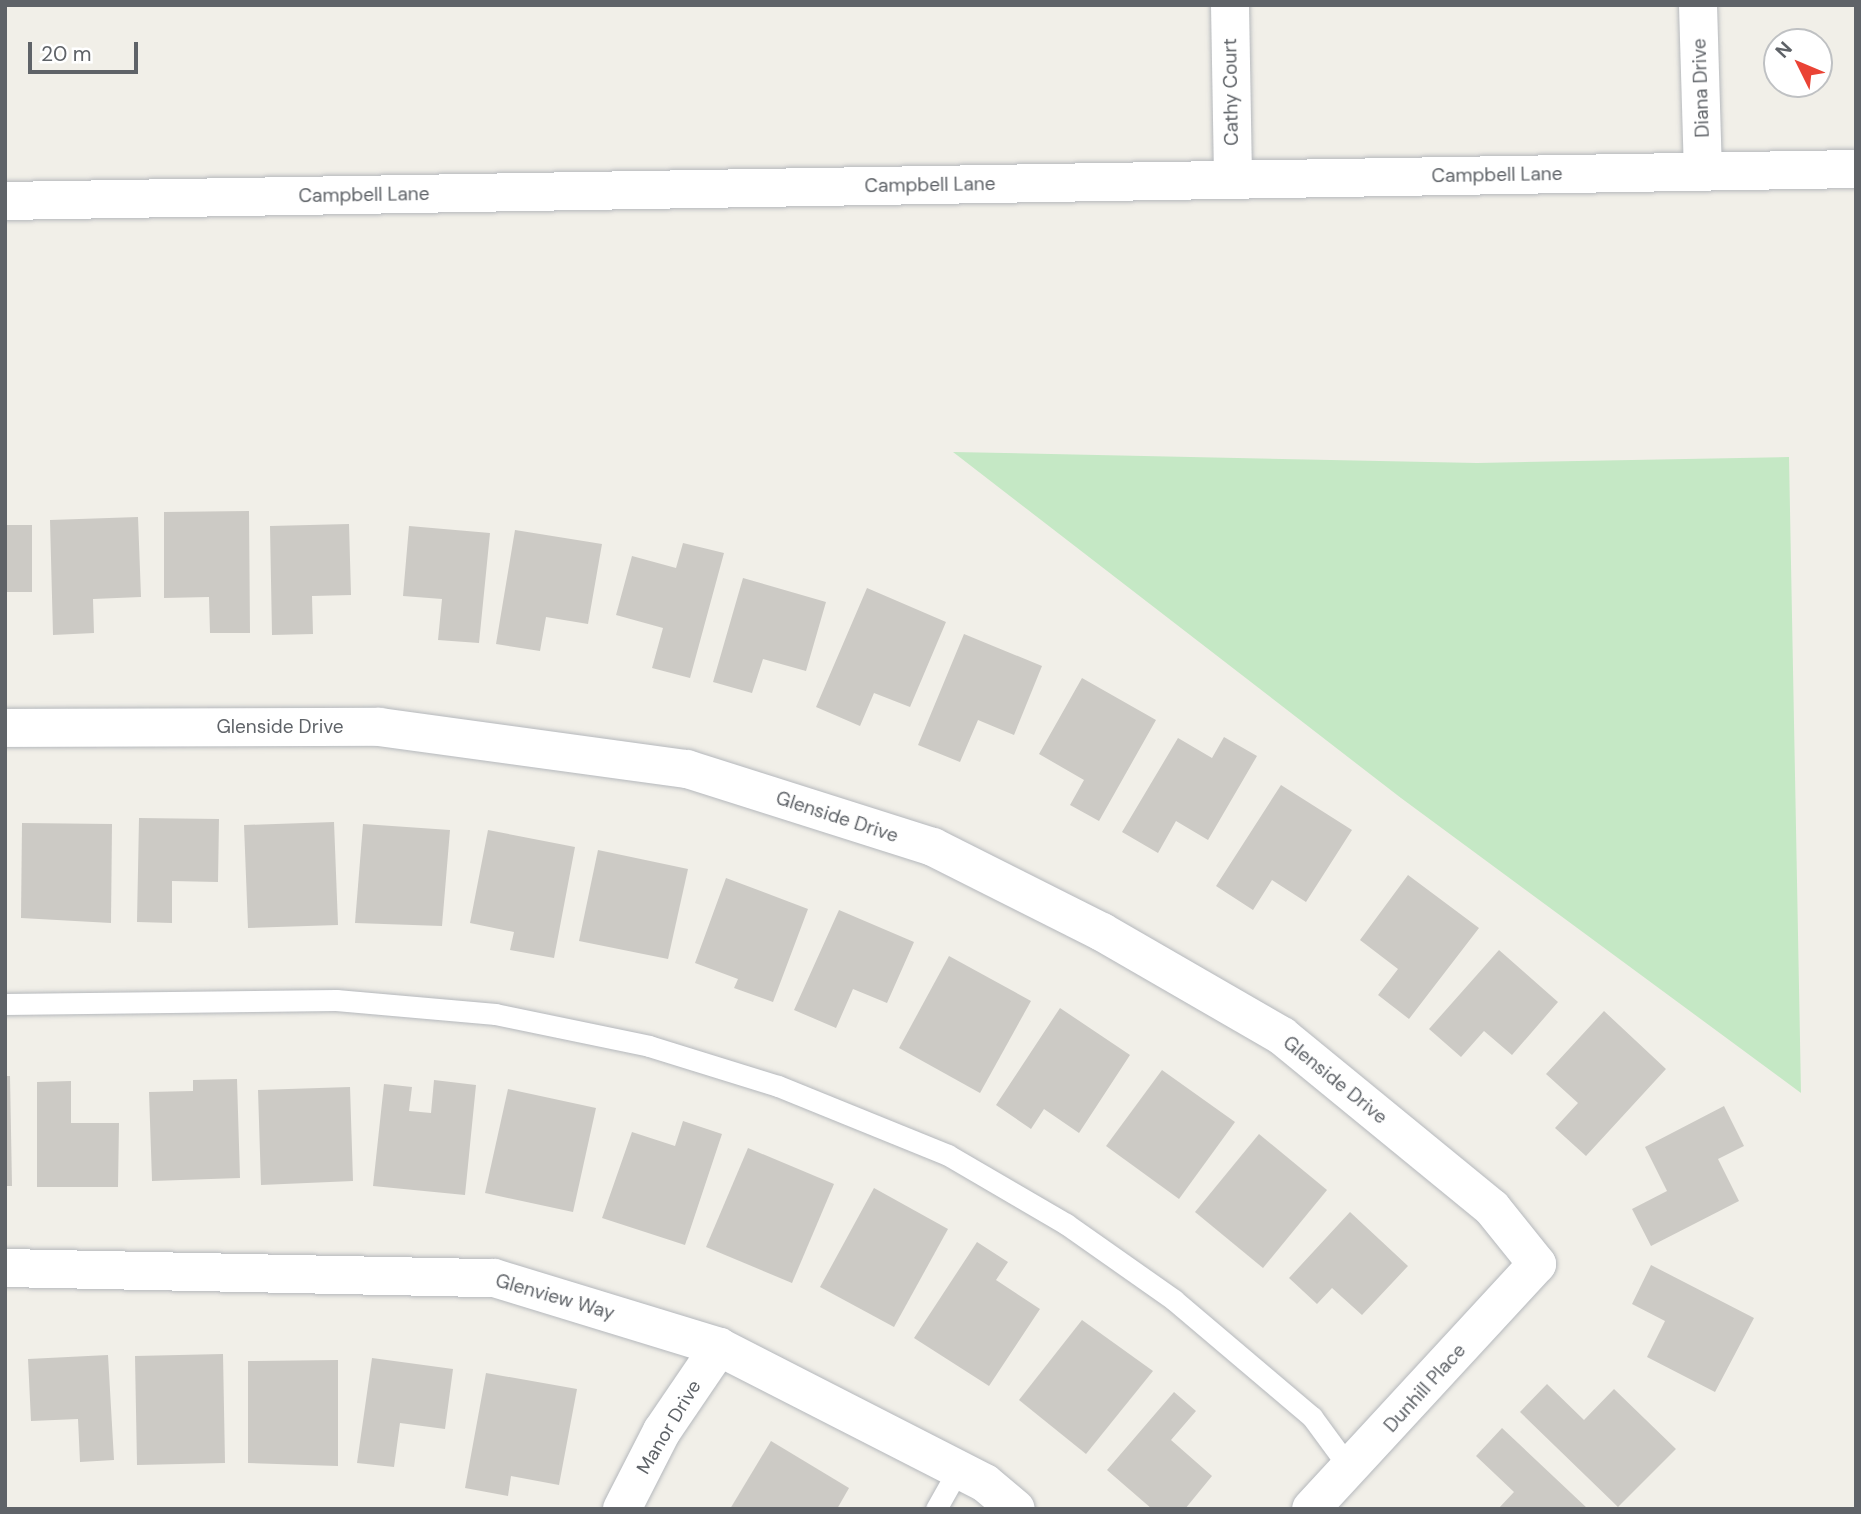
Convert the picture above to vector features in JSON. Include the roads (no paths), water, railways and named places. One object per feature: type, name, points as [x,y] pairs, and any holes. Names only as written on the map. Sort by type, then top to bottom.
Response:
[{"type":"street","name":"Cathy Court","points":[[1230,5],[1233,179]]},
{"type":"street","name":"Diana Drive","points":[[1698,5],[1703,172]]},
{"type":"street","name":"Campbell Lane","points":[[5,201],[1856,169]]},
{"type":"street","name":"Glenside Drive","points":[[5,728],[379,727],[687,769],[933,847],[1102,932],[1282,1036],[1492,1208],[1537,1264]]},
{"type":"street","name":"Dunhill Place","points":[[1311,1509],[1351,1470],[1537,1264]]},
{"type":"street","name":"Glenview Way","points":[[5,1268],[494,1278],[719,1347],[985,1483],[1016,1509]]},
{"type":"street","name":"Manor Drive","points":[[622,1509],[662,1431],[719,1347]]},
{"type":"lane","points":[[5,1004],[336,1000],[495,1014],[649,1046],[778,1086],[948,1155],[1066,1224],[1174,1300],[1312,1417],[1351,1470]]},
{"type":"lane","points":[[936,1509],[958,1470]]}]
